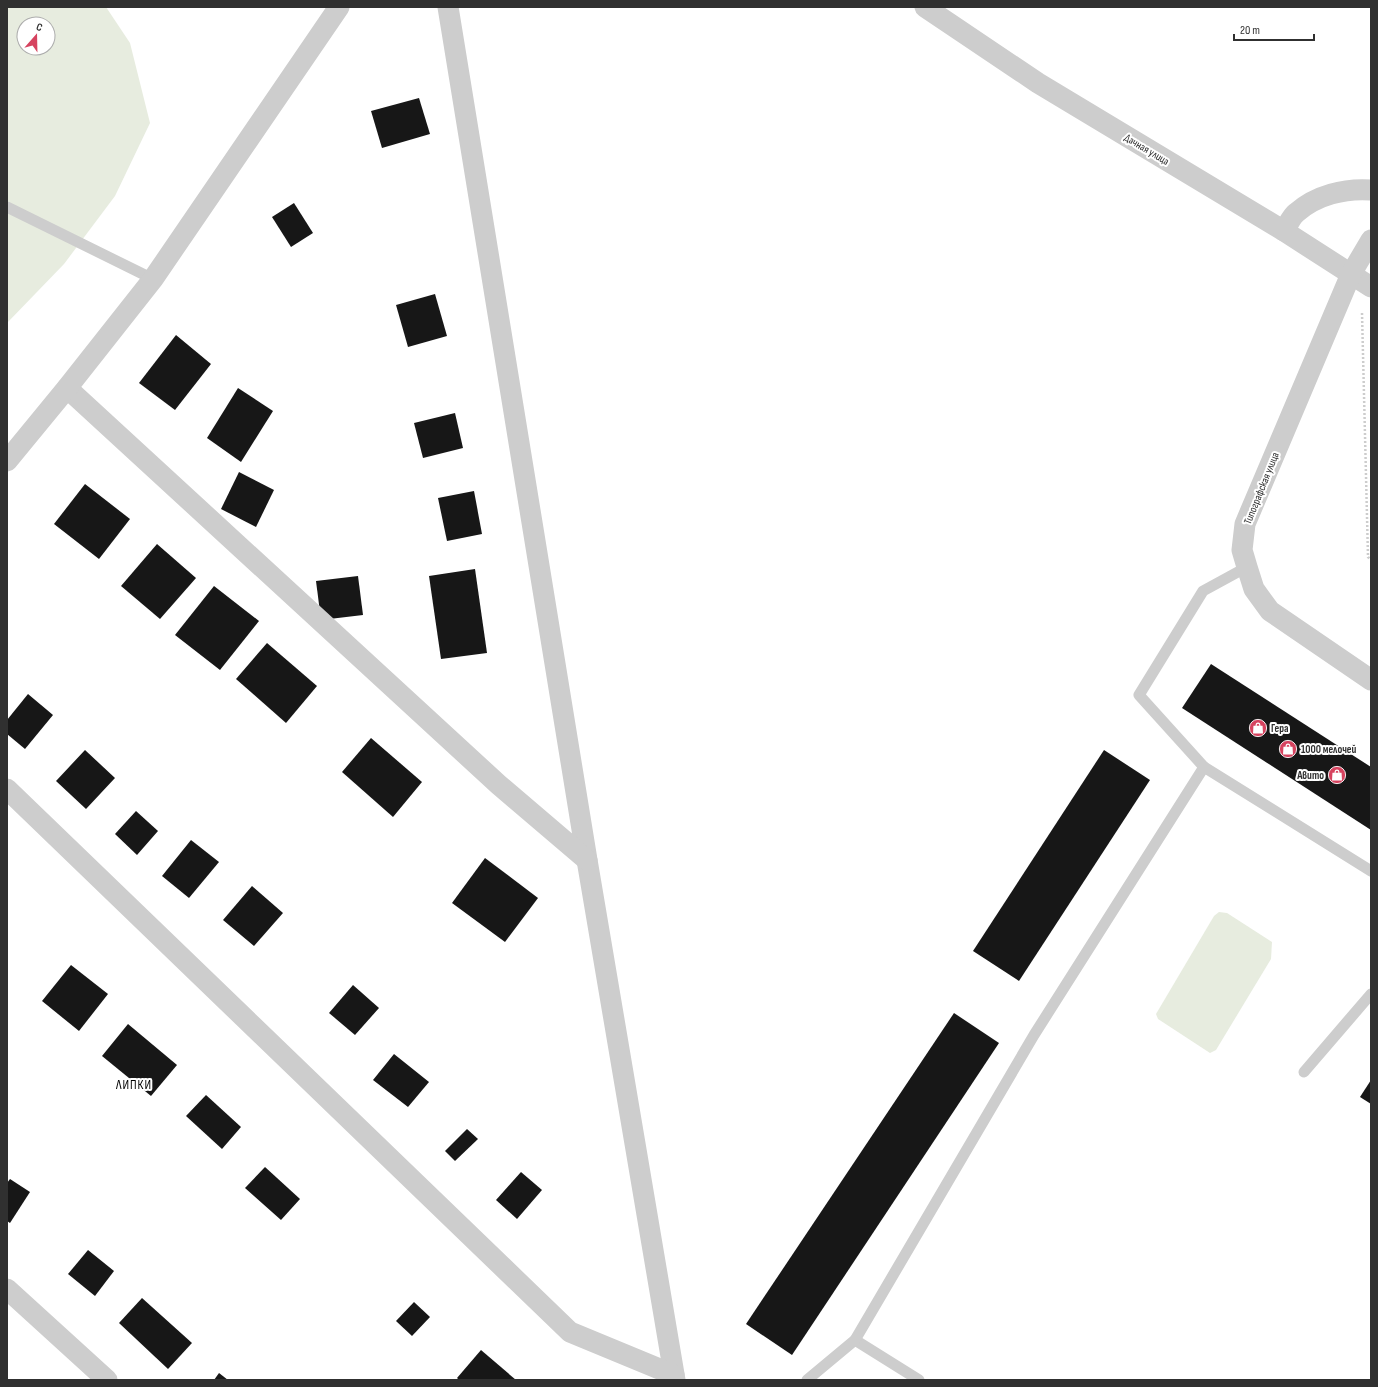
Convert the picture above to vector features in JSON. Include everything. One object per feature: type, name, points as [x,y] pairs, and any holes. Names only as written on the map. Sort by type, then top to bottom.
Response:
[{"type":"street","points":[[7,461],[68,388],[153,279],[339,7]]},
{"type":"street","points":[[448,7],[587,860],[675,1378]]},
{"type":"street","name":"Дачная улица","points":[[925,7],[1038,83],[1284,231],[1361,280]]},
{"type":"street","points":[[1284,231],[1295,213],[1321,197],[1351,189],[1371,190]]},
{"type":"street","name":"Типографская улица","points":[[1371,240],[1361,280],[1245,524],[1242,550],[1254,589],[1270,611],[1371,680]]},
{"type":"street","points":[[68,388],[499,785],[587,860]]},
{"type":"street","points":[[7,789],[570,1332],[675,1378]]},
{"type":"street","points":[[7,1289],[107,1380]]},
{"type":"lane","points":[[7,207],[153,279]]},
{"type":"lane","points":[[1246,567],[1203,590],[1139,695],[1204,767],[1371,871]]},
{"type":"lane","points":[[807,1380],[855,1340],[1034,1035],[1204,767]]},
{"type":"lane","points":[[1304,1072],[1371,994]]},
{"type":"lane","points":[[855,1340],[919,1380]]},
{"type":"path","points":[[1361,280],[1368,557],[1371,560]]},
{"type":"shaded area","points":[[7,7],[106,7],[130,43],[150,123],[115,196],[64,264],[7,323]]},
{"type":"shaded area","points":[[1219,912],[1227,913],[1272,942],[1271,959],[1216,1050],[1210,1053],[1158,1019],[1156,1014],[1214,916]]},
{"type":"building","points":[[419,98],[430,134],[382,148],[371,111]]},
{"type":"building","points":[[294,203],[313,233],[291,247],[272,217]]},
{"type":"building","points":[[435,294],[447,336],[408,347],[396,305]]},
{"type":"building","points":[[176,335],[211,364],[175,410],[139,383]]},
{"type":"building","points":[[238,388],[273,411],[241,462],[207,438]]},
{"type":"building","points":[[455,413],[463,448],[423,458],[414,423]]},
{"type":"building","points":[[239,472],[274,490],[256,527],[221,509]]},
{"type":"building","points":[[85,484],[130,519],[99,559],[54,524]]},
{"type":"building","points":[[474,491],[482,534],[447,541],[438,498]]},
{"type":"building","points":[[157,544],[196,578],[160,619],[121,586]]},
{"type":"building","points":[[475,569],[487,653],[441,659],[429,576]]},
{"type":"building","points":[[358,576],[363,615],[321,620],[316,581]]},
{"type":"building","points":[[214,586],[259,621],[220,670],[175,635]]},
{"type":"building","points":[[267,643],[317,686],[286,723],[236,679]]},
{"type":"building","points":[[1211,664],[1371,767],[1371,830],[1182,708]]},
{"type":"building","points":[[28,694],[53,715],[25,749],[7,734],[7,720]]},
{"type":"building","points":[[371,738],[422,782],[393,817],[342,772]]},
{"type":"building","points":[[85,750],[115,778],[86,809],[56,781]]},
{"type":"building","points":[[1104,750],[1150,780],[1019,981],[973,951]]},
{"type":"building","points":[[136,811],[158,831],[137,855],[115,834]]},
{"type":"building","points":[[191,840],[219,862],[189,898],[162,876]]},
{"type":"building","points":[[485,858],[538,898],[505,942],[452,903]]},
{"type":"building","points":[[252,886],[283,913],[254,946],[223,920]]},
{"type":"building","points":[[71,965],[108,994],[79,1031],[42,1001]]},
{"type":"building","points":[[353,985],[379,1008],[355,1035],[329,1013]]},
{"type":"building","points":[[954,1013],[999,1043],[792,1355],[746,1324]]},
{"type":"building","points":[[128,1024],[177,1065],[151,1096],[102,1056]]},
{"type":"building","points":[[394,1054],[429,1082],[408,1107],[373,1080]]},
{"type":"building","points":[[1371,1080],[1371,1104],[1360,1097]]},
{"type":"building","points":[[206,1095],[241,1127],[222,1149],[186,1116]]},
{"type":"building","points":[[467,1129],[478,1139],[455,1161],[445,1151]]},
{"type":"building","points":[[265,1167],[300,1199],[281,1220],[245,1188]]},
{"type":"building","points":[[521,1172],[542,1190],[517,1219],[496,1200]]},
{"type":"building","points":[[10,1179],[30,1192],[10,1223],[7,1221],[7,1183]]},
{"type":"building","points":[[88,1250],[114,1271],[95,1296],[68,1274]]},
{"type":"building","points":[[142,1298],[192,1343],[168,1369],[119,1323]]},
{"type":"building","points":[[414,1302],[430,1317],[412,1336],[396,1321]]},
{"type":"building","points":[[481,1350],[516,1380],[459,1380],[457,1378]]},
{"type":"building","points":[[219,1373],[228,1380],[214,1380]]},
{"type":"place","name":"Гера","points":[[1258,728]]},
{"type":"place","name":"1000 мелочей","points":[[1288,749]]},
{"type":"place","name":"Авито","points":[[1337,775]]},
{"type":"district","name":"ЛИПКИ","points":[[134,1084]]}]
